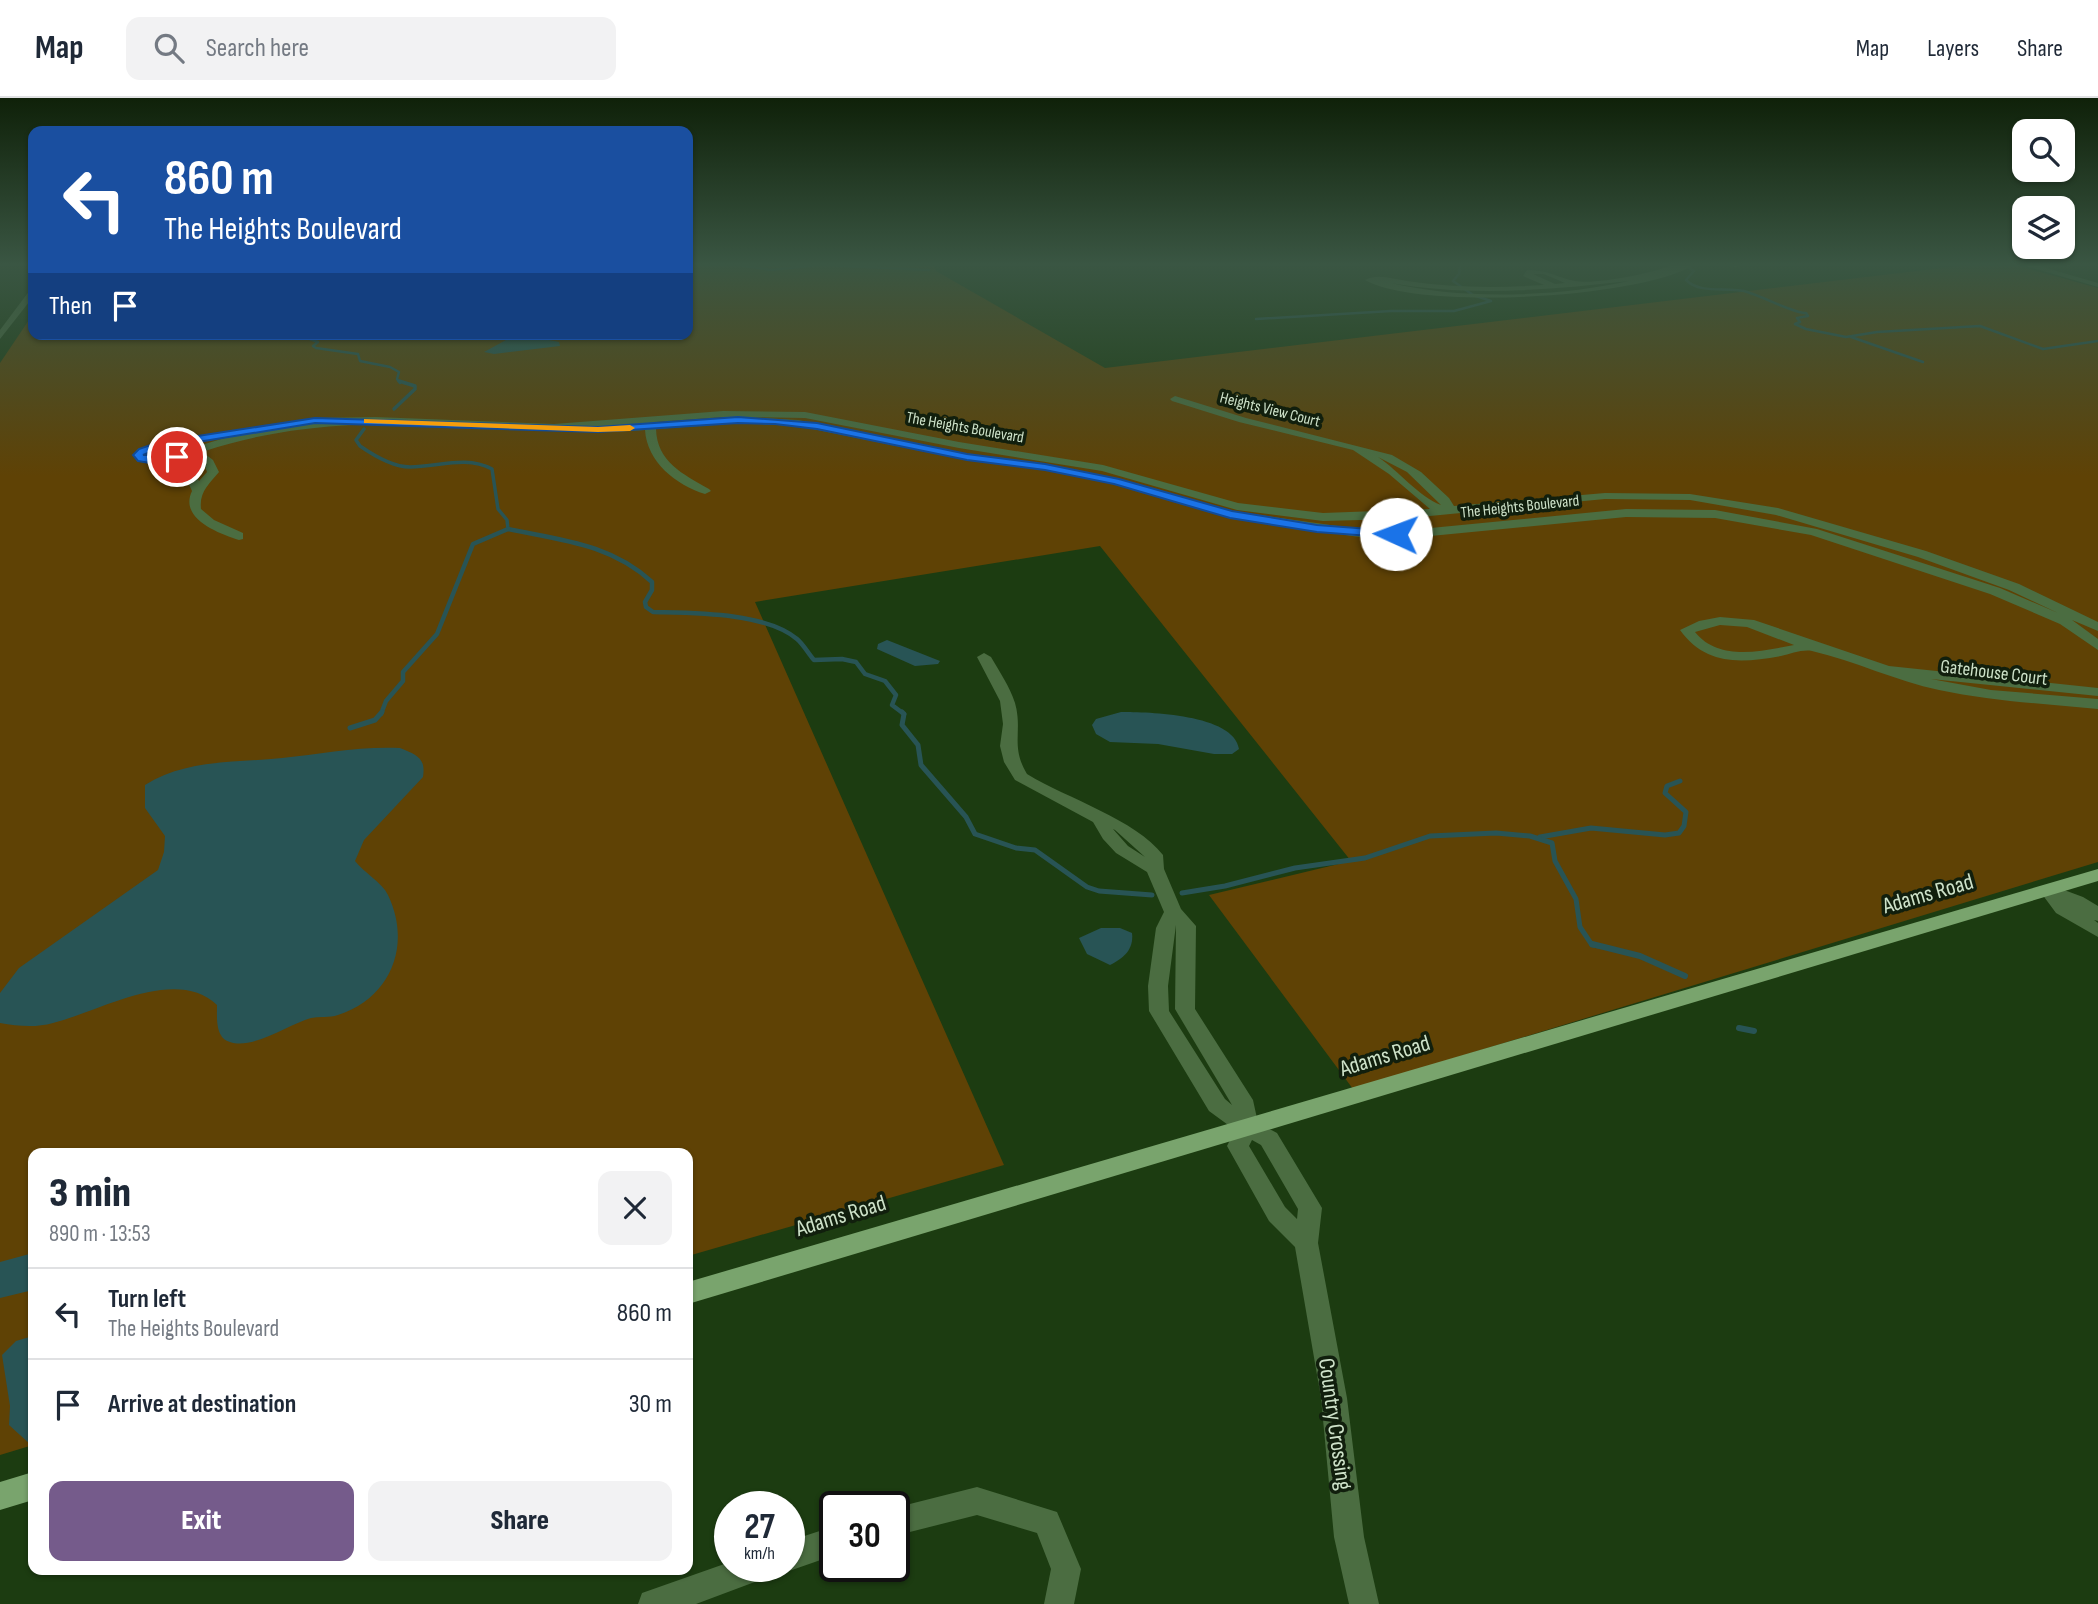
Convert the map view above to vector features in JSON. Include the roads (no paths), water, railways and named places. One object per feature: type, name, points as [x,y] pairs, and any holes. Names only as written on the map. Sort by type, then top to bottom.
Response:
[{"type":"main road","name":"Adams Road","points":[[693,1292],[2098,875]]},
{"type":"main road","points":[[0,1496],[28,1488]]},
{"type":"street","name":"Heights View Court","points":[[1175,399],[1227,417],[1358,449],[1405,466],[1448,503],[1445,510]]},
{"type":"street","name":"The Heights Boulevard","points":[[791,418],[900,443],[1112,476]]},
{"type":"street","name":"The Heights Boulevard","points":[[356,421],[265,433],[161,460],[141,459],[138,455],[159,445],[303,422],[356,421],[598,429],[650,423],[832,419],[1112,476],[1230,514],[1294,519],[1380,534],[1626,513],[1715,514],[1770,522],[1861,546],[1995,591],[2064,621],[2092,636],[2098,646]]},
{"type":"street","points":[[650,423],[654,454],[662,465],[705,491]]},
{"type":"street","points":[[900,443],[914,436]]},
{"type":"street","points":[[201,448],[199,456],[209,462],[213,472],[197,489],[194,504],[201,517],[239,536]]},
{"type":"street","points":[[161,460],[187,467],[197,489]]},
{"type":"street","name":"The Heights Boulevard","points":[[1294,519],[1359,517],[1605,496],[1690,497],[1778,512],[1948,564],[2014,587],[2098,627]]},
{"type":"street","points":[[1605,496],[1626,513]]},
{"type":"street","points":[[1445,510],[1465,528]]},
{"type":"street","points":[[1770,522],[1778,512]]},
{"type":"street","points":[[1934,570],[1948,564]]},
{"type":"street","name":"Gatehouse Court","points":[[1810,646],[1746,656],[1715,653],[1693,643],[1687,630],[1706,621],[1739,620],[1772,629],[1810,646],[1921,682],[1973,692],[2098,704]]},
{"type":"street","points":[[984,657],[1007,701],[1011,724],[1009,746],[1012,762],[1021,777],[1100,819],[1104,832],[1136,861],[1155,869],[1173,912],[1187,926],[1185,1009],[1242,1100],[1248,1128],[1238,1146],[1277,1214],[1306,1243]]},
{"type":"street","name":"Gatehouse Court","points":[[1887,670],[2098,692]]},
{"type":"street","points":[[2048,890],[2077,901],[2098,915]]},
{"type":"street","points":[[2048,890],[2063,909],[2098,931]]},
{"type":"street","points":[[1173,912],[1165,928],[1158,999],[1184,997]]},
{"type":"street","name":"Country Crossing","points":[[1158,999],[1159,1011],[1217,1105],[1248,1128],[1269,1139],[1310,1208],[1306,1243],[1335,1398],[1349,1537],[1364,1604]]},
{"type":"street","points":[[910,1518],[977,1501],[1047,1521],[1066,1569],[1059,1604]]},
{"type":"street","points":[[653,1604],[716,1582]]},
{"type":"water","points":[[506,340],[549,340],[559,342],[560,346],[494,354],[484,352]]},
{"type":"water","points":[[887,640],[940,661],[938,664],[915,666],[877,649],[878,644]]},
{"type":"water","points":[[1121,712],[1169,714],[1207,722],[1234,737],[1239,749],[1232,754],[1214,754],[1158,744],[1110,742],[1096,734],[1092,725],[1096,719]]},
{"type":"water","points":[[400,748],[422,761],[423,777],[364,840],[355,861],[388,895],[398,932],[397,950],[383,983],[372,996],[356,1007],[335,1016],[311,1018],[260,1040],[239,1044],[225,1040],[219,1032],[217,1005],[200,994],[180,989],[137,995],[46,1025],[0,1023],[0,993],[19,968],[158,870],[164,852],[165,836],[145,808],[145,785],[194,766],[355,749]]},
{"type":"water","points":[[1101,928],[1120,928],[1132,933],[1127,952],[1110,965],[1087,954],[1079,938]]},
{"type":"water","points":[[28,1254],[28,1291],[0,1298],[0,1262]]},
{"type":"water","points":[[28,1337],[28,1442],[9,1425],[10,1406],[2,1355],[16,1341]]},
{"type":"waterway","points":[[1837,335],[1857,335]]},
{"type":"waterway","points":[[2005,335],[2043,349],[2098,341]]},
{"type":"waterway","points":[[1851,337],[1923,362]]},
{"type":"waterway","points":[[313,340],[318,342],[313,346],[316,348],[358,354],[360,361],[390,367],[399,372],[397,379],[400,383]]},
{"type":"waterway","points":[[394,409],[415,389],[415,386],[399,381]]},
{"type":"waterway","points":[[364,429],[356,440],[360,446],[397,465],[410,467],[462,462],[492,469],[498,509],[507,520],[508,529]]},
{"type":"waterway","points":[[382,712],[386,701],[403,681],[403,672],[437,634],[473,544],[508,529]]},
{"type":"waterway","points":[[508,529],[584,545],[620,559],[652,582],[652,590],[645,602],[646,607],[653,612],[748,619],[783,630],[799,641],[814,660],[842,659],[856,662],[865,674],[885,681],[896,695],[892,705],[904,714]]},
{"type":"waterway","points":[[350,728],[375,720],[382,712]]},
{"type":"waterway","points":[[904,714],[902,725],[918,745],[921,765],[966,817],[975,834],[1016,848],[1035,850],[1087,887],[1099,891],[1152,895]]},
{"type":"waterway","points":[[1540,837],[1591,828],[1665,835],[1679,833],[1684,826],[1686,812],[1665,793],[1667,786],[1680,781]]},
{"type":"waterway","points":[[1182,893],[1225,886],[1295,868],[1365,858],[1430,836],[1496,833],[1530,836],[1552,843],[1555,861],[1576,899],[1580,927],[1592,945],[1599,946]]},
{"type":"waterway","points":[[1592,944],[1640,956],[1685,976]]},
{"type":"waterway","points":[[1739,1028],[1754,1031]]}]
